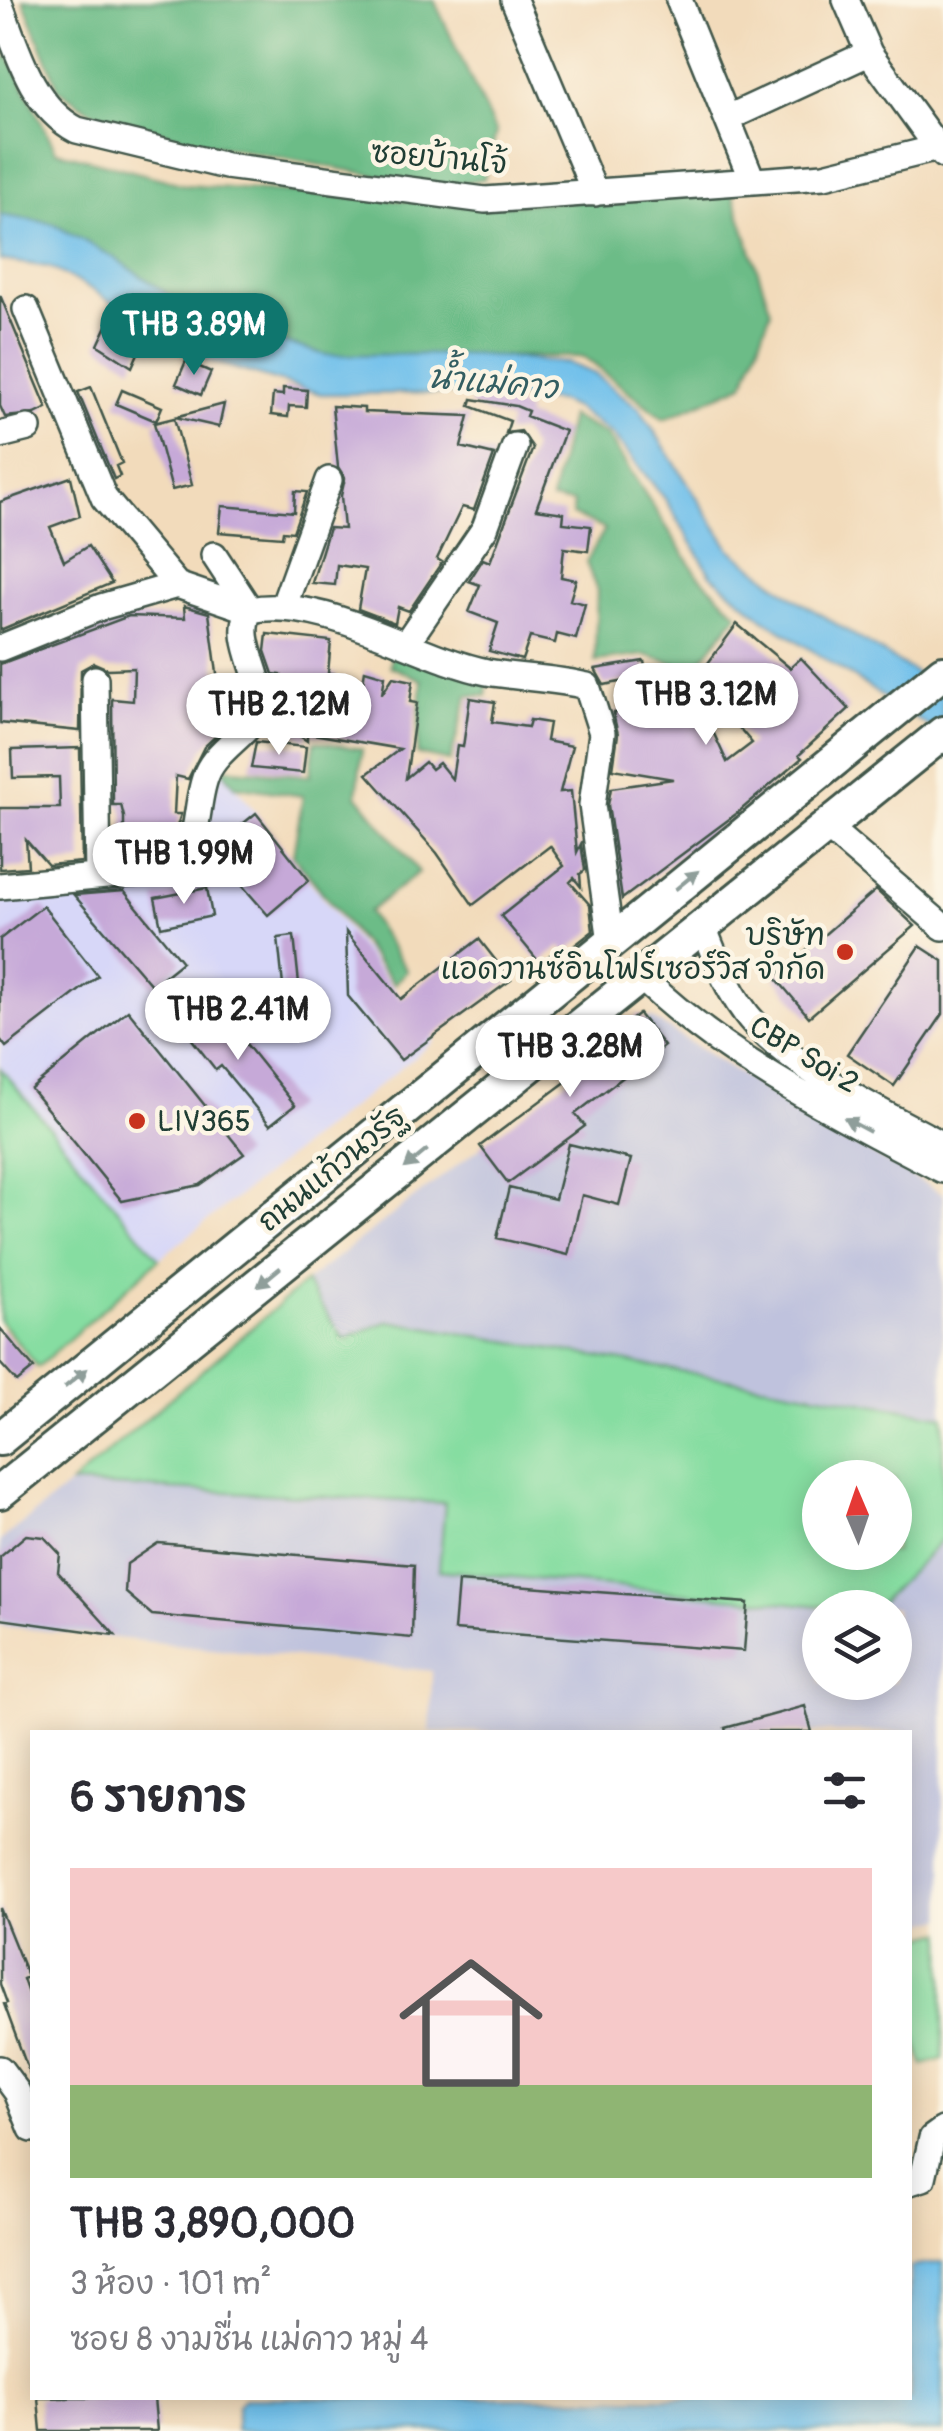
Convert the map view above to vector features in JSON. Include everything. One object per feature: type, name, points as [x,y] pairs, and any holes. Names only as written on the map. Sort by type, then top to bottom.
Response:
[{"type":"main road","name":"ถนนแก้วนวรัฐ","points":[[0,1439],[943,672]]},
{"type":"main road","name":"ถนนแก้วนวรัฐ","points":[[0,1492],[943,733]]},
{"type":"main road","points":[[313,1185],[345,1216]]},
{"type":"street","points":[[514,0],[596,192]]},
{"type":"street","points":[[679,0],[752,180]]},
{"type":"street","points":[[846,0],[868,53],[941,152]]},
{"type":"street","name":"ซอยบ้านโจ้","points":[[0,5],[39,96],[58,120],[77,130],[226,166],[485,200],[824,176],[941,152]]},
{"type":"street","points":[[728,118],[868,53]]},
{"type":"street","points":[[26,309],[104,498],[177,586],[250,610],[283,608],[407,642],[442,659],[488,672],[587,686],[602,733],[592,806],[610,942]]},
{"type":"street","points":[[0,435],[28,428]]},
{"type":"street","points":[[407,642],[486,528],[515,446]]},
{"type":"street","points":[[283,608],[329,480]]},
{"type":"street","points":[[0,886],[170,870],[183,864],[192,845],[203,782],[213,759],[257,720],[262,706],[244,631],[250,610],[214,555]]},
{"type":"street","points":[[0,648],[101,606],[177,586]]},
{"type":"street","points":[[95,680],[98,876]]},
{"type":"street","points":[[826,826],[943,927]]},
{"type":"street","name":"CBP Soi 2","points":[[704,929],[720,970],[753,1022],[808,1068],[943,1144]]},
{"type":"street","name":"CBP Soi 2","points":[[642,978],[672,1007],[804,1097],[943,1170]]},
{"type":"street","points":[[747,1059],[764,1031]]},
{"type":"street","points":[[0,2068],[17,2092],[30,2124]]},
{"type":"street","points":[[912,2181],[923,2178],[932,2138],[943,2130]]},
{"type":"shaded area","points":[[221,768],[435,1041],[159,1259],[0,1068],[0,891],[194,871]]},
{"type":"shaded area","points":[[650,1017],[807,1117],[943,1194],[943,1416],[389,1321],[344,1339],[305,1282]]},
{"type":"shaded area","points":[[71,1484],[445,1504],[440,1570],[802,1604],[802,1700],[912,1700],[912,1590],[893,1590],[943,1539],[943,1919],[912,1925],[912,1730],[430,1730],[432,1671],[0,1626],[0,1541]]},
{"type":"green space","points":[[23,0],[434,0],[496,133],[484,179],[437,187],[193,141],[94,113],[59,90]]},
{"type":"green space","points":[[9,56],[56,151],[185,185],[480,206],[732,191],[771,311],[744,384],[664,419],[584,357],[326,355],[205,319],[113,257],[51,223],[0,215],[0,59]]},
{"type":"green space","points":[[570,416],[607,435],[697,574],[738,614],[694,669],[645,655],[595,661],[597,591],[586,562],[605,529],[572,515],[574,503],[551,500]]},
{"type":"green space","points":[[392,650],[488,679],[486,696],[468,695],[450,761],[417,754],[422,680],[390,666]]},
{"type":"green space","points":[[315,741],[362,749],[357,795],[419,872],[368,912],[407,971],[394,984],[293,855],[303,796],[235,786],[221,768],[310,776]]},
{"type":"green space","points":[[0,1068],[159,1259],[38,1367],[0,1321]]},
{"type":"green space","points":[[305,1282],[344,1339],[389,1321],[943,1416],[943,1539],[893,1590],[802,1590],[802,1604],[439,1570],[445,1503],[71,1484]]},
{"type":"green space","points":[[943,1932],[943,2059],[923,2065],[912,2026],[912,1940]]},
{"type":"water","name":"น้ำแม่คาว","points":[[0,215],[51,223],[113,257],[205,319],[326,355],[474,354],[568,363],[595,374],[640,409],[730,549],[794,598],[943,690],[943,736],[764,619],[711,575],[666,500],[612,434],[575,408],[559,401],[472,393],[321,394],[188,354],[93,290],[49,267],[0,260]]},
{"type":"water","points":[[943,2262],[943,2431],[235,2431],[238,2405],[242,2400],[912,2400],[912,2267]]},
{"type":"building","points":[[0,295],[47,408],[35,414],[5,417],[0,406]]},
{"type":"building","points":[[113,313],[130,321],[124,333],[143,342],[132,367],[98,345]]},
{"type":"building","points":[[186,361],[211,372],[201,395],[176,384]]},
{"type":"building","points":[[91,387],[122,463],[116,466],[120,476],[114,479],[78,392]]},
{"type":"building","points":[[283,388],[307,390],[306,407],[289,406],[288,417],[271,415],[273,394],[283,395]]},
{"type":"building","points":[[122,390],[162,407],[156,421],[116,404]]},
{"type":"building","points":[[472,399],[516,406],[528,411],[526,416],[565,431],[536,509],[564,513],[563,523],[591,526],[588,551],[564,548],[561,577],[576,580],[570,600],[585,604],[576,639],[557,634],[555,643],[530,637],[522,660],[489,651],[498,623],[469,612],[480,585],[469,581],[483,559],[490,562],[533,448],[521,431],[506,433],[510,421],[470,406]]},
{"type":"building","points":[[224,404],[219,427],[175,417]]},
{"type":"building","points":[[332,406],[364,408],[364,412],[469,416],[461,447],[494,455],[474,510],[462,507],[437,559],[442,562],[409,611],[398,607],[395,623],[358,609],[365,569],[337,565],[335,585],[312,583],[329,528],[344,529],[341,496],[345,478],[338,467]]},
{"type":"building","points":[[174,418],[192,485],[172,490],[154,423]]},
{"type":"building","points":[[71,477],[80,516],[50,527],[64,561],[88,546],[112,583],[0,630],[0,502]]},
{"type":"building","points":[[295,491],[307,492],[293,532],[283,531],[282,537],[219,532],[222,506],[294,512]]},
{"type":"building","points":[[184,606],[209,613],[218,681],[237,681],[237,712],[224,712],[220,732],[204,747],[188,779],[176,776],[174,814],[181,814],[169,851],[124,855],[124,817],[121,805],[113,805],[112,699],[133,701],[134,668],[108,669],[94,663],[81,670],[80,731],[0,723],[0,664],[129,616],[185,618]]},
{"type":"building","points":[[737,624],[790,668],[801,658],[849,709],[799,755],[802,758],[736,814],[622,899],[608,805],[611,788],[673,779],[613,769],[618,734],[613,713],[631,709],[625,681],[604,685],[595,669],[644,661],[646,673],[657,670],[658,676],[679,672],[684,693],[691,684],[727,762],[752,743],[697,678]]},
{"type":"building","points":[[267,634],[331,641],[328,673],[336,674],[334,692],[361,696],[365,670],[385,676],[382,694],[393,677],[413,681],[410,702],[417,703],[406,778],[425,762],[431,769],[439,763],[452,779],[457,746],[463,747],[470,698],[495,702],[492,722],[528,727],[530,720],[549,723],[546,741],[572,746],[560,792],[571,791],[577,852],[581,844],[585,870],[580,874],[581,887],[574,878],[570,882],[590,905],[593,931],[566,952],[561,946],[540,963],[501,916],[564,866],[550,846],[473,905],[437,853],[367,774],[400,749],[307,733],[307,741],[276,720],[281,675],[273,674],[265,651]]},
{"type":"building","points":[[256,742],[306,747],[303,773],[251,768]]},
{"type":"building","points":[[80,748],[82,862],[48,865],[26,840],[28,867],[0,869],[0,808],[60,808],[59,777],[13,778],[12,750]]},
{"type":"building","points":[[256,813],[309,880],[268,915],[220,860],[222,841]]},
{"type":"building","points":[[207,888],[212,916],[161,927],[155,898]]},
{"type":"building","name":"บริษัท แอดวานซ์อินโฟร์เซอร์วิส จำกัด","points":[[876,890],[915,926],[809,1017],[775,977]]},
{"type":"building","points":[[124,891],[182,962],[152,986],[74,895]]},
{"type":"building","points":[[43,906],[98,976],[6,1047],[0,1039],[0,939]]},
{"type":"building","points":[[346,932],[401,999],[479,939],[511,980],[401,1060],[348,996]]},
{"type":"building","points":[[294,936],[303,1022],[287,1024],[278,938]]},
{"type":"building","points":[[920,946],[943,961],[943,1014],[894,1086],[847,1054]]},
{"type":"building","points":[[214,1004],[295,1105],[270,1125],[221,1066],[216,1070],[183,1028]]},
{"type":"building","name":"LIV365","points":[[128,1010],[244,1154],[200,1185],[122,1201],[31,1089]]},
{"type":"building","points":[[639,1014],[664,1046],[575,1114],[585,1126],[508,1183],[480,1146],[571,1078],[565,1070]]},
{"type":"building","points":[[569,1144],[631,1159],[619,1205],[582,1195],[568,1255],[497,1238],[509,1188],[555,1199]]},
{"type":"building","points":[[0,1328],[34,1368],[17,1382],[0,1363]]},
{"type":"building","points":[[26,1535],[44,1537],[60,1554],[58,1572],[115,1635],[0,1619],[0,1557]]},
{"type":"building","points":[[158,1543],[414,1565],[412,1638],[152,1615],[125,1592],[127,1564]]},
{"type":"building","points":[[458,1582],[748,1603],[744,1651],[454,1630]]},
{"type":"building","points":[[805,1706],[811,1730],[726,1730]]},
{"type":"building","points":[[0,1908],[28,1977],[23,1979],[30,1999],[30,2075],[4,2004],[7,2003],[0,1984]]},
{"type":"building","points":[[38,2400],[154,2400],[157,2431],[41,2431]]},
{"type":"place","name":"บริษัท แอดวานซ์อินโฟร์เซอร์วิส จำกัด","points":[[845,952]]},
{"type":"place","name":"LIV365","points":[[137,1121]]}]
